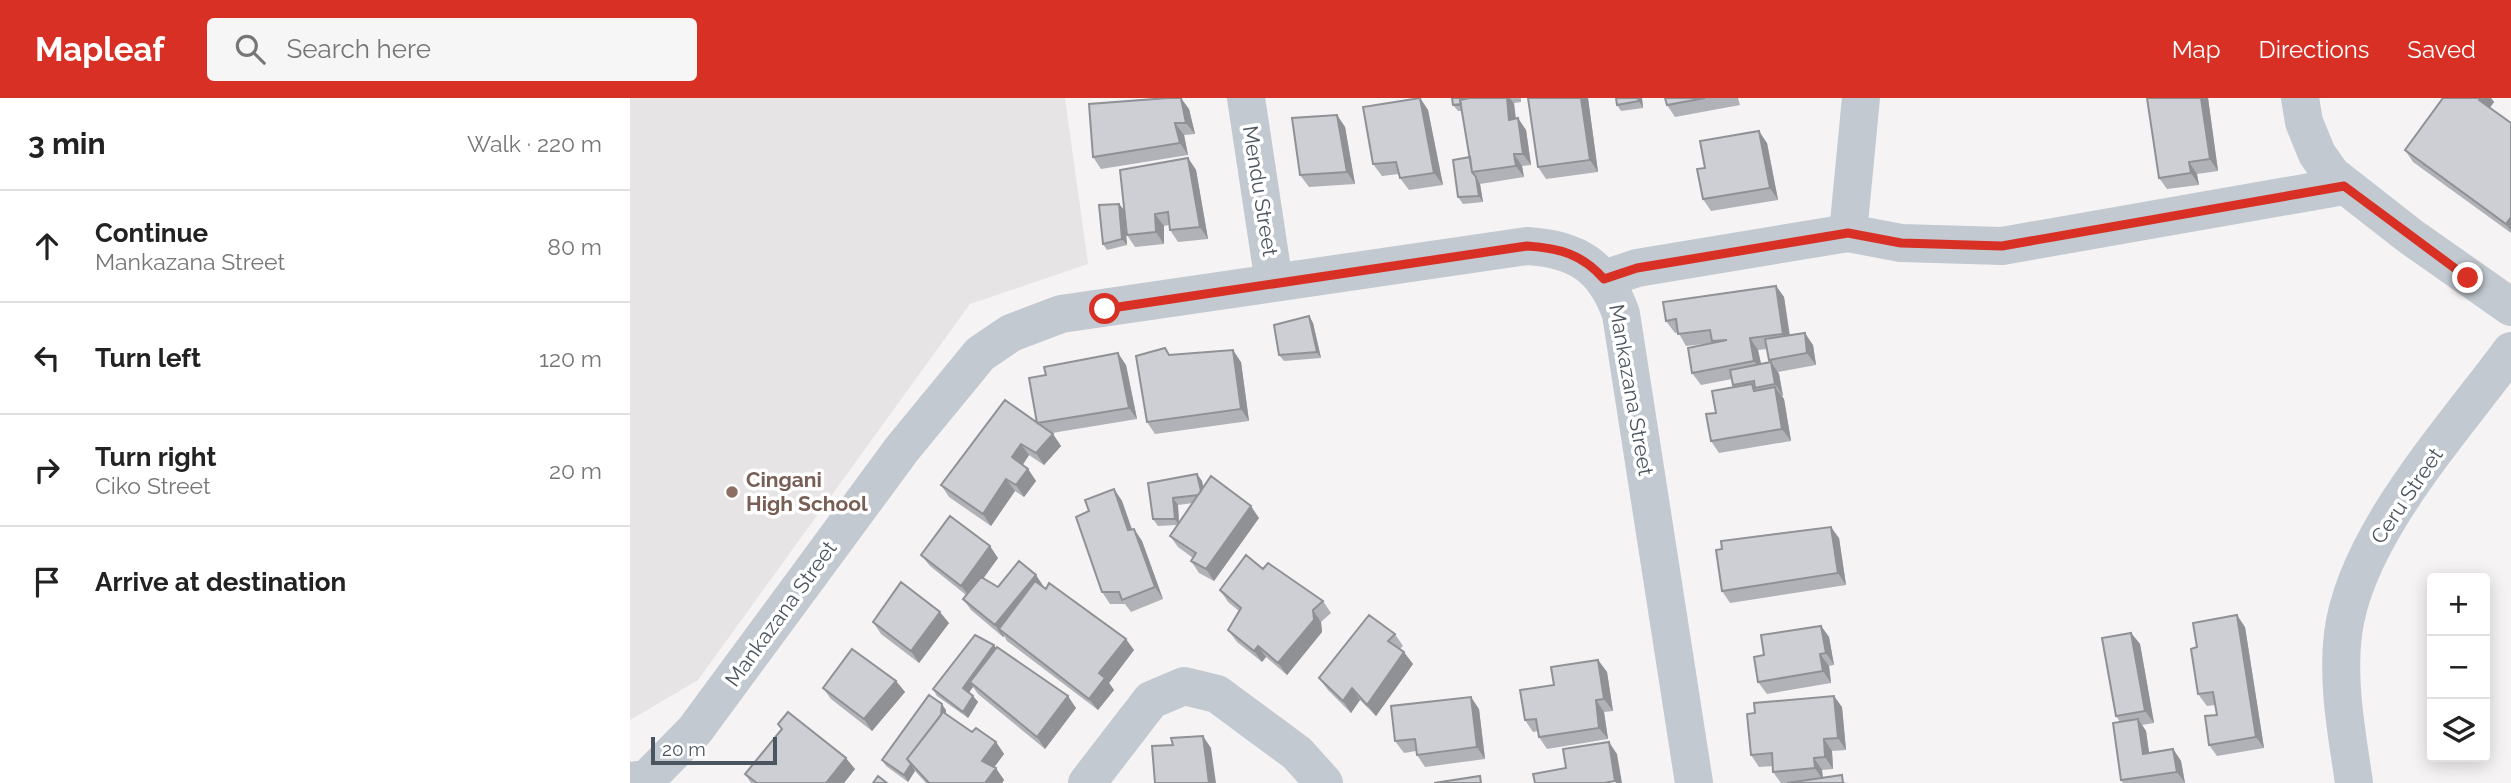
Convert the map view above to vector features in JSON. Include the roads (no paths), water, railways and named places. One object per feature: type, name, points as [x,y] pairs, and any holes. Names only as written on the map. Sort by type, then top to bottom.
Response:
[{"type":"street","name":"Mendu Street","points":[[1246,98],[1273,283]]},
{"type":"street","points":[[1848,233],[1861,98]]},
{"type":"street","points":[[2300,98],[2304,122],[2317,154],[2344,186],[2511,307]]},
{"type":"street","points":[[1604,279],[1637,268],[1848,233],[1901,243],[2002,246],[2344,186]]},
{"type":"street","name":"Mankazana Street","points":[[641,781],[695,730],[902,449],[980,354],[1012,333],[1061,314],[1527,246],[1570,252],[1593,268],[1613,291],[1626,339],[1694,783]]},
{"type":"street","name":"Ceru Street","points":[[2354,783],[2340,683],[2343,633],[2360,572],[2378,532],[2511,351]]},
{"type":"street","points":[[1087,783],[1151,700],[1184,686],[1217,694],[1297,752],[1324,783]]},
{"type":"place","name":"Cingani High School","points":[[732,492]]}]
